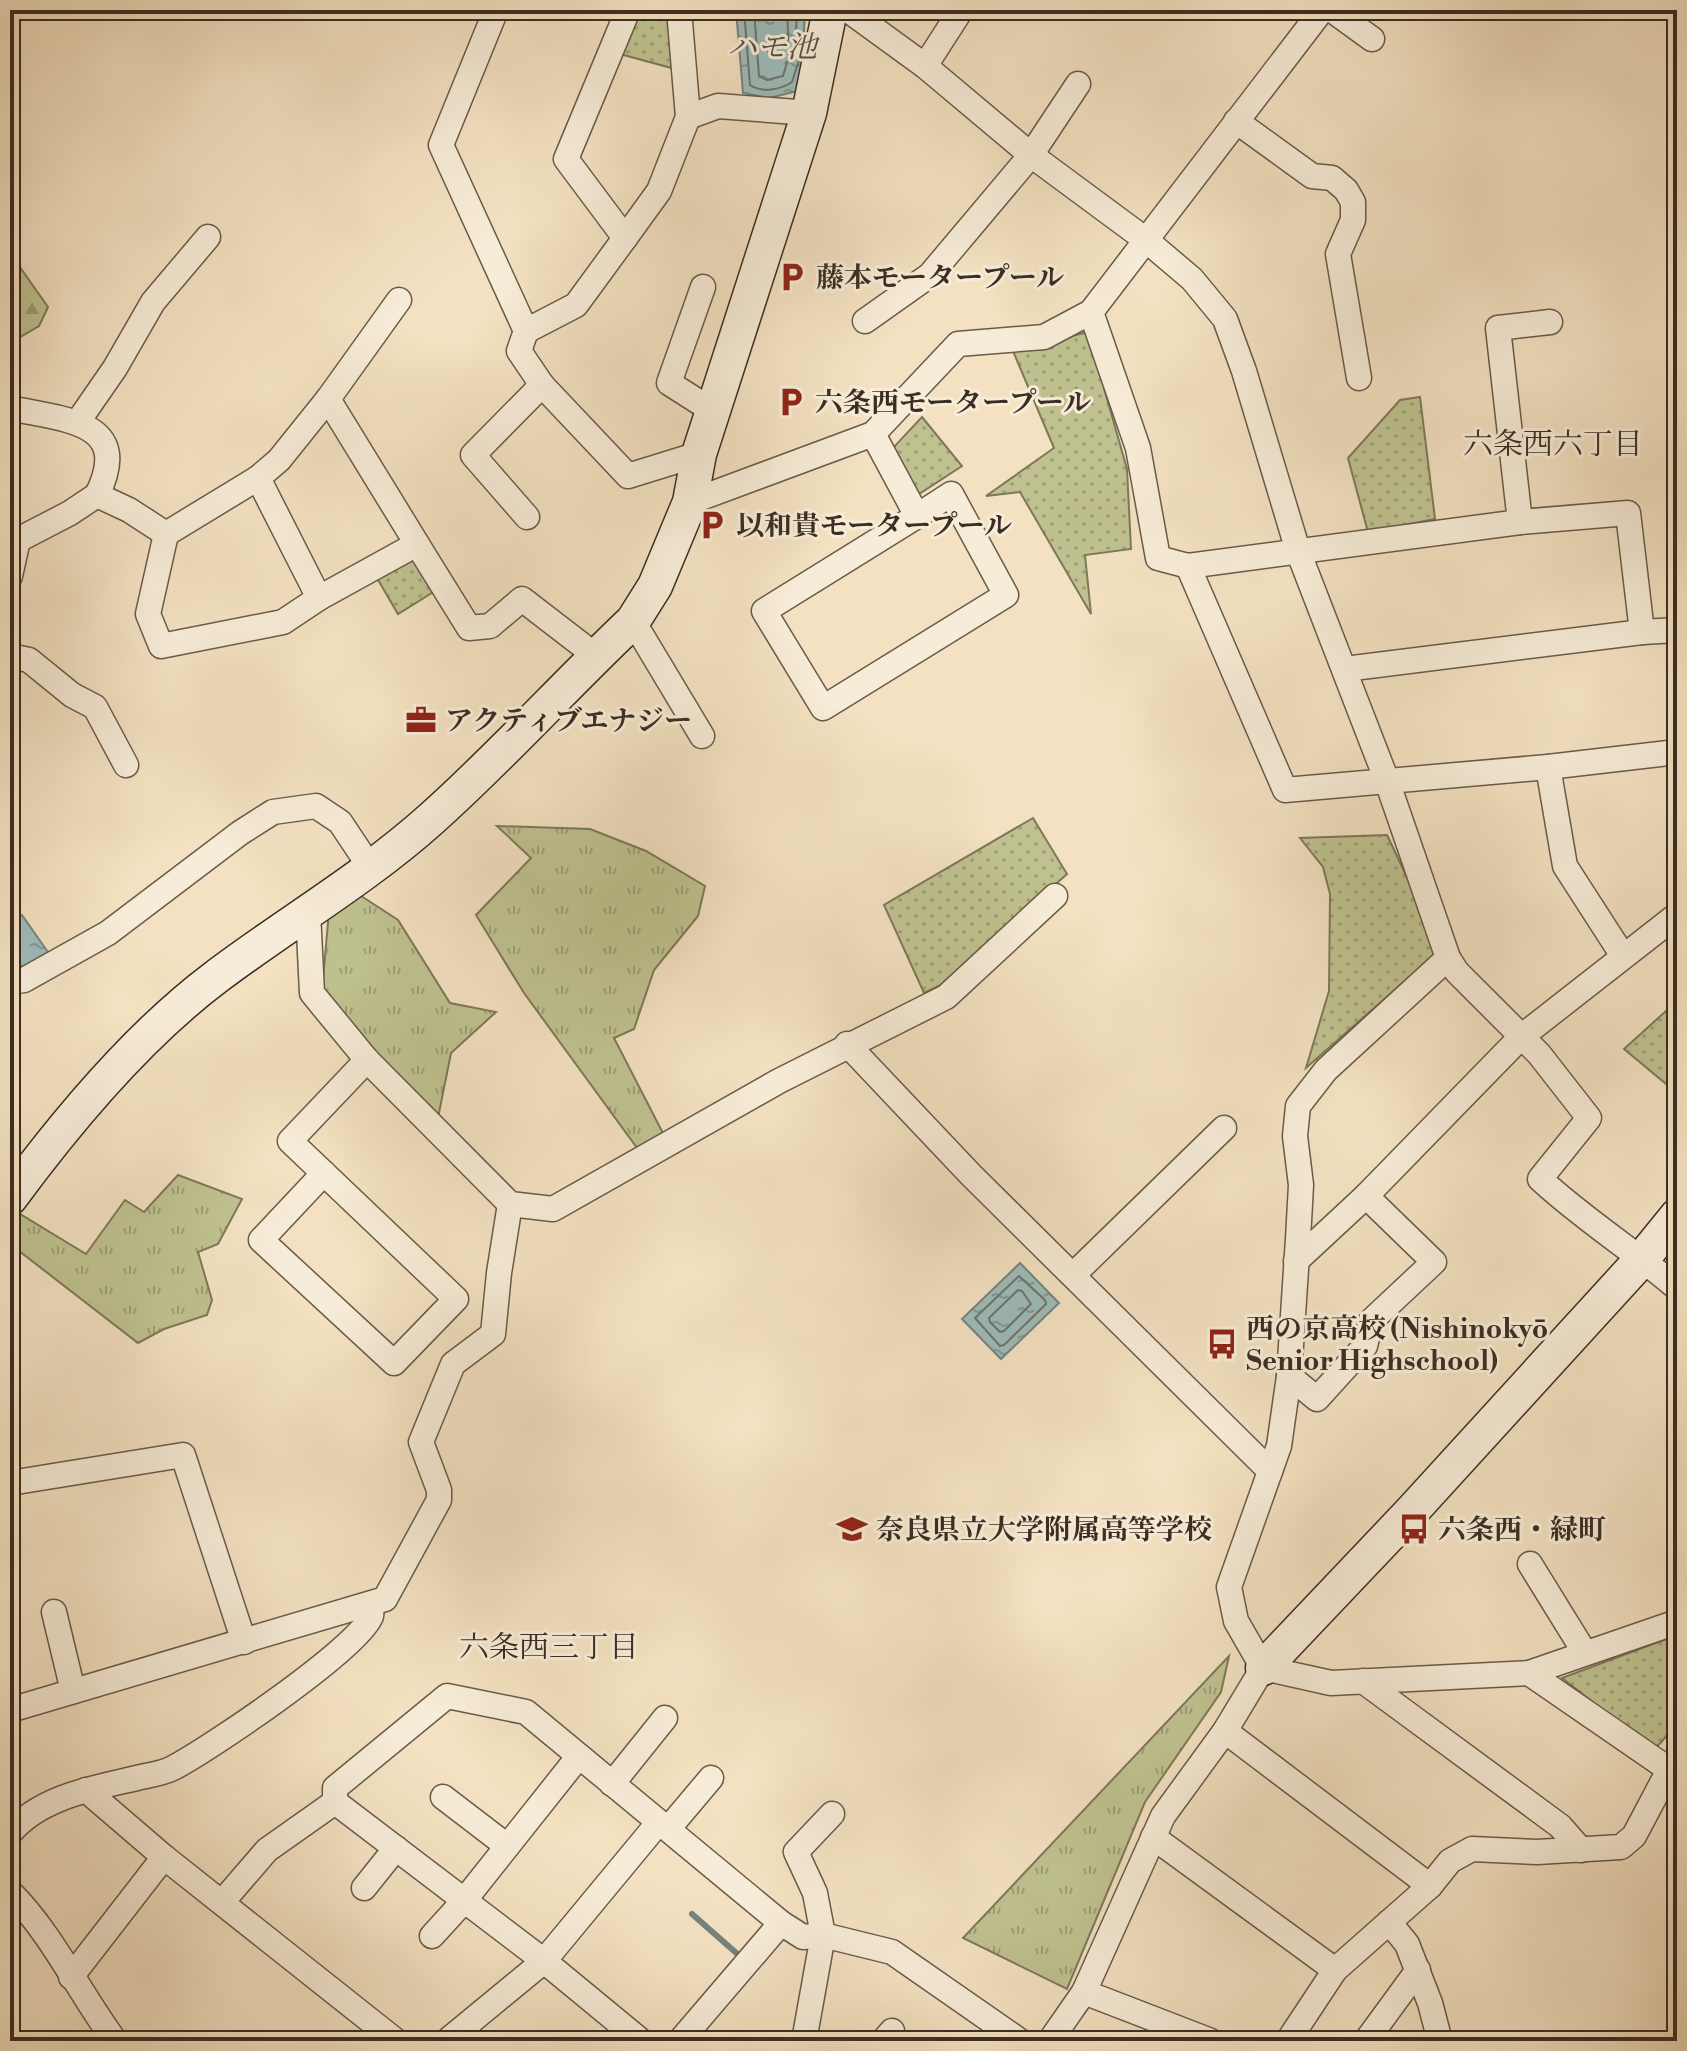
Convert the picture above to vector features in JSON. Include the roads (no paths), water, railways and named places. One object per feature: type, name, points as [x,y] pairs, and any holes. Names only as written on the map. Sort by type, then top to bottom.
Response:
[{"type":"street","points":[[496,10],[441,145],[526,331]]},
{"type":"street","points":[[625,238],[566,159],[628,10]]},
{"type":"street","points":[[679,10],[688,117],[659,191],[576,305],[526,331],[519,351],[542,385],[628,476],[699,454]]},
{"type":"street","points":[[10,1198],[53,1141],[153,1033],[213,979],[376,864],[430,820],[633,621],[655,586],[690,502],[699,454],[809,113],[830,10]]},
{"type":"street","points":[[848,10],[925,66],[1031,155],[1146,240],[1192,279],[1225,319],[1244,371],[1298,551],[1387,781],[1448,958],[1457,972],[1521,1037],[1589,1118],[1540,1179],[1573,1209],[1677,1288]]},
{"type":"street","points":[[925,66],[961,10]]},
{"type":"street","points":[[690,502],[873,434],[958,344],[1044,337],[1091,312],[1322,10]]},
{"type":"street","points":[[1332,10],[1372,39]]},
{"type":"street","points":[[865,321],[930,275],[1031,155],[1078,84]]},
{"type":"street","points":[[688,117],[718,106],[809,113]]},
{"type":"street","points":[[1236,121],[1312,176],[1332,178],[1346,190],[1353,202],[1353,220],[1338,254],[1359,378]]},
{"type":"street","points":[[77,423],[115,368],[153,302],[208,237]]},
{"type":"street","points":[[703,287],[669,383],[713,411]]},
{"type":"street","points":[[399,300],[328,399],[279,460],[258,478],[166,534],[148,614],[161,646],[283,622],[319,598],[417,544]]},
{"type":"street","points":[[1091,312],[1138,448],[1158,558],[1188,566],[1520,522],[1628,513],[1642,632]]},
{"type":"street","points":[[1520,522],[1498,328],[1550,322]]},
{"type":"street","points":[[527,517],[473,455],[542,385]]},
{"type":"street","points":[[328,399],[469,628],[490,626],[522,599],[596,656]]},
{"type":"street","points":[[10,408],[77,423],[96,431],[108,449],[106,477],[97,495],[18,540],[10,576]]},
{"type":"street","points":[[873,434],[917,516]]},
{"type":"street","points":[[258,478],[319,598]]},
{"type":"street","points":[[951,494],[1006,595],[823,708],[764,611],[917,516],[951,494]]},
{"type":"street","points":[[97,495],[129,510],[166,534]]},
{"type":"street","points":[[1188,566],[1285,790],[1548,767],[1677,752]]},
{"type":"street","points":[[633,621],[702,736]]},
{"type":"street","points":[[1345,669],[1677,630]]},
{"type":"street","points":[[10,656],[29,660],[72,695],[95,707],[126,765]]},
{"type":"street","points":[[1548,767],[1565,866],[1623,956]]},
{"type":"street","points":[[10,982],[24,980],[108,933],[240,833],[273,812],[316,806],[340,822],[364,858],[376,864]]},
{"type":"street","points":[[308,912],[312,993],[367,1060],[510,1204],[553,1209],[847,1044],[946,997],[1055,896]]},
{"type":"street","points":[[1296,1261],[1366,1196],[1521,1037],[1677,915]]},
{"type":"street","points":[[1448,958],[1326,1070],[1298,1106],[1295,1136],[1301,1185],[1289,1376],[1279,1446],[1229,1587],[1236,1621],[1263,1668],[1331,1683],[1529,1673],[1677,1622]]},
{"type":"street","points":[[847,1044],[971,1175],[1270,1471]]},
{"type":"street","points":[[324,1173],[261,1240],[394,1363],[456,1299],[324,1173],[290,1141],[367,1060]]},
{"type":"street","points":[[1073,1275],[1224,1128]]},
{"type":"street","points":[[1289,1376],[1317,1399],[1365,1346],[1371,1321],[1434,1262],[1366,1196]]},
{"type":"street","points":[[10,1710],[385,1599],[439,1500],[439,1490],[421,1442],[453,1364],[493,1334],[510,1204]]},
{"type":"street","points":[[1050,2041],[1084,1992],[1163,1816],[1225,1731],[1263,1668],[1412,1511],[1642,1259],[1677,1216]]},
{"type":"street","points":[[10,1483],[183,1455],[244,1642]]},
{"type":"street","points":[[1530,1564],[1585,1653]]},
{"type":"street","points":[[10,1833],[50,1803],[86,1790],[171,1770],[271,1704],[343,1650],[371,1616],[371,1604]]},
{"type":"street","points":[[54,1612],[73,1691]]},
{"type":"street","points":[[1288,2041],[1335,1970],[1430,1886],[1450,1861],[1472,1849],[1537,1852],[1621,1847],[1634,1836],[1675,1764],[1647,1756],[1529,1673]]},
{"type":"street","points":[[1363,1681],[1560,1826],[1581,1850]]},
{"type":"street","points":[[335,1802],[335,1788],[447,1696],[526,1712],[781,1923],[803,1937],[823,1935],[892,1952],[1020,2041]]},
{"type":"street","points":[[612,1784],[665,1718]]},
{"type":"street","points":[[1225,1731],[1430,1886]]},
{"type":"street","points":[[432,1936],[463,1902],[579,1756]]},
{"type":"street","points":[[447,2041],[544,1961],[663,1826],[711,1778]]},
{"type":"street","points":[[86,1790],[164,1857],[396,2041]]},
{"type":"street","points":[[443,1797],[507,1846]]},
{"type":"street","points":[[335,1802],[544,1961],[641,2041]]},
{"type":"street","points":[[223,1901],[267,1850],[335,1802]]},
{"type":"street","points":[[804,2041],[823,1935],[815,1893],[796,1852],[832,1814]]},
{"type":"street","points":[[1153,1837],[1335,1970]]},
{"type":"street","points":[[364,1888],[396,1848]]},
{"type":"street","points":[[71,1977],[164,1857]]},
{"type":"street","points":[[10,1892],[28,1910],[115,2041]]},
{"type":"street","points":[[1389,1922],[1407,1944],[1430,2003],[1440,2041]]},
{"type":"street","points":[[680,2041],[781,1923]]},
{"type":"street","points":[[1366,2041],[1418,1970]]},
{"type":"street","points":[[1084,1992],[1211,2041]]},
{"type":"water","name":"ハモ池","points":[[736,10],[805,10],[808,58],[798,91],[769,98],[743,93]]},
{"type":"water","points":[[22,915],[50,955],[24,968],[14,958],[9,940],[10,919]]},
{"type":"water","points":[[1020,1263],[1059,1303],[1001,1359],[962,1319]]},
{"type":"waterway","points":[[692,1914],[742,1958]]},
{"type":"place","name":"藤本モータープール","points":[[792,277]]},
{"type":"place","name":"六条西モータープール","points":[[791,402]]},
{"type":"place","name":"以和貴モータープール","points":[[712,525]]},
{"type":"place","name":"アクティブエナジー","points":[[421,720]]},
{"type":"place","name":"西の京高校 (Nishinokyō Senior Highschool)","points":[[1222,1344]]},
{"type":"place","name":"奈良県立大学附属高等学校","points":[[852,1529]]},
{"type":"place","name":"六条西・緑町","points":[[1414,1529]]},
{"type":"district","name":"六条西六丁目","points":[[1553,444]]},
{"type":"district","name":"六条西三丁目","points":[[549,1647]]}]
